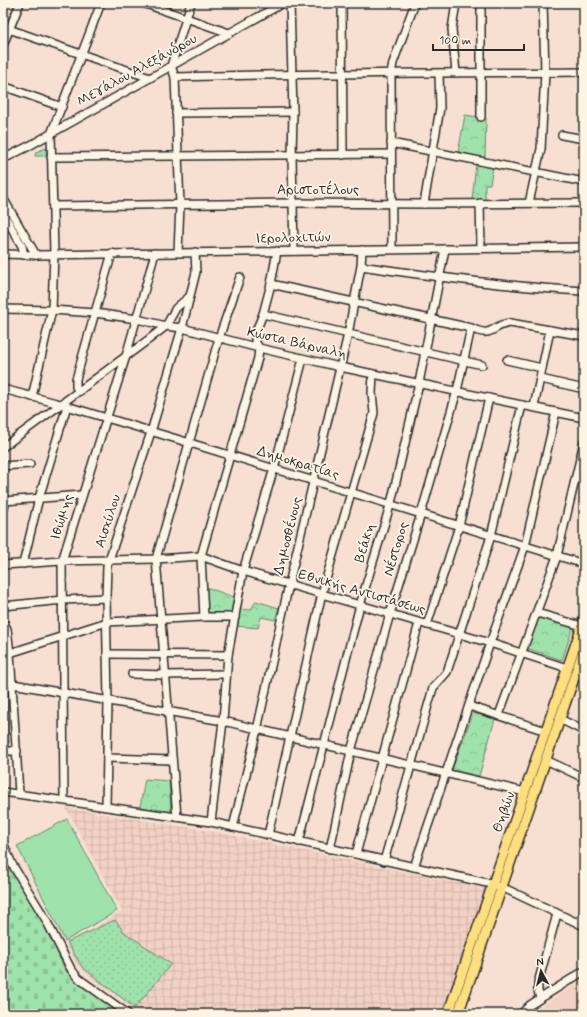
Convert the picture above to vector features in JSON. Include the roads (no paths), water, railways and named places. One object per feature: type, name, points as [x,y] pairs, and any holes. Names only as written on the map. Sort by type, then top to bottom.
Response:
[{"type":"main road","name":"Θηβών","points":[[458,1014],[546,731],[576,672],[583,623]]},
{"type":"main road","name":"Θηβών","points":[[448,1014],[463,967],[498,887],[546,760],[584,649]]},
{"type":"street","points":[[3,45],[6,28],[20,3]]},
{"type":"street","points":[[32,397],[52,310],[54,254],[51,134],[101,3]]},
{"type":"street","points":[[146,3],[228,34]]},
{"type":"street","points":[[178,252],[180,205],[175,77],[171,66],[191,3]]},
{"type":"street","name":"Μεγάλου Αλεξάνδρου","points":[[3,159],[51,134],[282,3]]},
{"type":"street","points":[[290,3],[293,112],[292,156],[294,251]]},
{"type":"street","points":[[342,3],[343,155]]},
{"type":"street","points":[[392,249],[391,74],[393,63],[415,3]]},
{"type":"street","points":[[456,3],[452,29],[456,73]]},
{"type":"street","points":[[481,3],[481,117]]},
{"type":"street","points":[[530,203],[535,172],[541,149],[545,72],[543,3]]},
{"type":"street","points":[[6,28],[150,78]]},
{"type":"street","points":[[175,77],[342,73],[439,74],[584,72]]},
{"type":"street","points":[[424,204],[440,108],[439,74]]},
{"type":"street","points":[[3,86],[62,106]]},
{"type":"street","points":[[176,113],[293,112]]},
{"type":"street","points":[[562,135],[584,139]]},
{"type":"street","points":[[392,143],[584,182]]},
{"type":"street","points":[[51,157],[391,154]]},
{"type":"street","points":[[3,198],[36,255]]},
{"type":"street","name":"Αριστοτέλους","points":[[53,206],[293,203],[584,203]]},
{"type":"street","points":[[480,203],[481,248]]},
{"type":"street","points":[[3,213],[22,246],[24,255]]},
{"type":"street","name":"Ιερολοχιτών","points":[[3,254],[36,255],[584,247]]},
{"type":"street","name":"Βεάκη","points":[[299,842],[360,605],[391,504],[419,383],[445,249]]},
{"type":"street","name":"Δημοσθένους","points":[[233,827],[257,730],[289,584],[348,334],[361,266],[362,250]]},
{"type":"street","points":[[204,617],[201,556],[258,358],[259,348],[255,341],[256,332],[263,314],[271,284],[277,251]]},
{"type":"street","name":"Αισχύλου","points":[[106,806],[108,701],[106,598],[107,566],[151,432],[182,328],[196,272],[195,252]]},
{"type":"street","points":[[80,391],[76,387],[76,383],[112,253]]},
{"type":"street","name":"Ιθώμης","points":[[64,800],[64,636],[62,561],[126,356],[155,253]]},
{"type":"street","points":[[361,266],[533,288],[584,291]]},
{"type":"street","points":[[177,817],[167,711],[156,559],[219,338],[240,277]]},
{"type":"street","points":[[271,284],[471,328],[484,333],[510,323],[584,336]]},
{"type":"street","points":[[3,447],[63,405],[166,326],[176,308],[189,297]]},
{"type":"street","name":"Κώστα Βάρναλη","points":[[3,309],[95,313],[137,319],[182,328],[303,359],[584,418]]},
{"type":"street","points":[[263,314],[482,365]]},
{"type":"street","name":"Νέστορος","points":[[330,849],[351,751],[390,614],[457,391],[471,328]]},
{"type":"street","points":[[534,407],[550,330]]},
{"type":"street","points":[[211,822],[223,721],[228,655],[243,571],[274,469],[303,359]]},
{"type":"street","points":[[507,360],[542,368]]},
{"type":"street","points":[[268,835],[322,593],[374,413],[372,393],[373,374]]},
{"type":"street","points":[[541,379],[584,389]]},
{"type":"street","name":"Δημοκρατίας","points":[[3,389],[190,442],[230,456],[584,564]]},
{"type":"street","points":[[356,854],[382,758],[423,624],[459,526],[489,398]]},
{"type":"street","points":[[23,564],[63,405]]},
{"type":"street","points":[[384,861],[433,688],[447,672],[491,536],[522,405]]},
{"type":"street","points":[[414,867],[490,643],[525,546],[556,412]]},
{"type":"street","points":[[500,715],[557,556],[584,442]]},
{"type":"street","points":[[3,466],[30,464]]},
{"type":"street","points":[[3,511],[4,501],[82,495]]},
{"type":"street","name":"Εθνικής Αντιστάσεως","points":[[3,565],[62,561],[156,559],[201,556],[243,571],[490,643],[576,672]]},
{"type":"street","points":[[3,606],[62,600],[106,598]]},
{"type":"street","points":[[537,613],[583,623]]},
{"type":"street","points":[[10,653],[107,622],[204,617],[235,617]]},
{"type":"street","points":[[3,621],[7,629],[13,684],[18,793]]},
{"type":"street","points":[[107,654],[228,655]]},
{"type":"street","points":[[132,674],[226,674]]},
{"type":"street","points":[[3,679],[13,684],[223,721],[290,738],[324,744],[526,792]]},
{"type":"street","points":[[469,706],[546,731]]},
{"type":"street","points":[[560,719],[584,731]]},
{"type":"street","points":[[3,751],[17,751]]},
{"type":"street","points":[[107,758],[172,760]]},
{"type":"street","points":[[546,760],[584,778]]},
{"type":"street","points":[[3,792],[211,822],[498,887],[581,925],[584,915]]},
{"type":"street","points":[[3,843],[12,864],[46,920],[78,978],[128,1014]]},
{"type":"street","points":[[540,998],[537,988],[538,983],[557,914]]},
{"type":"street","points":[[520,1014],[540,998],[584,971]]}]
